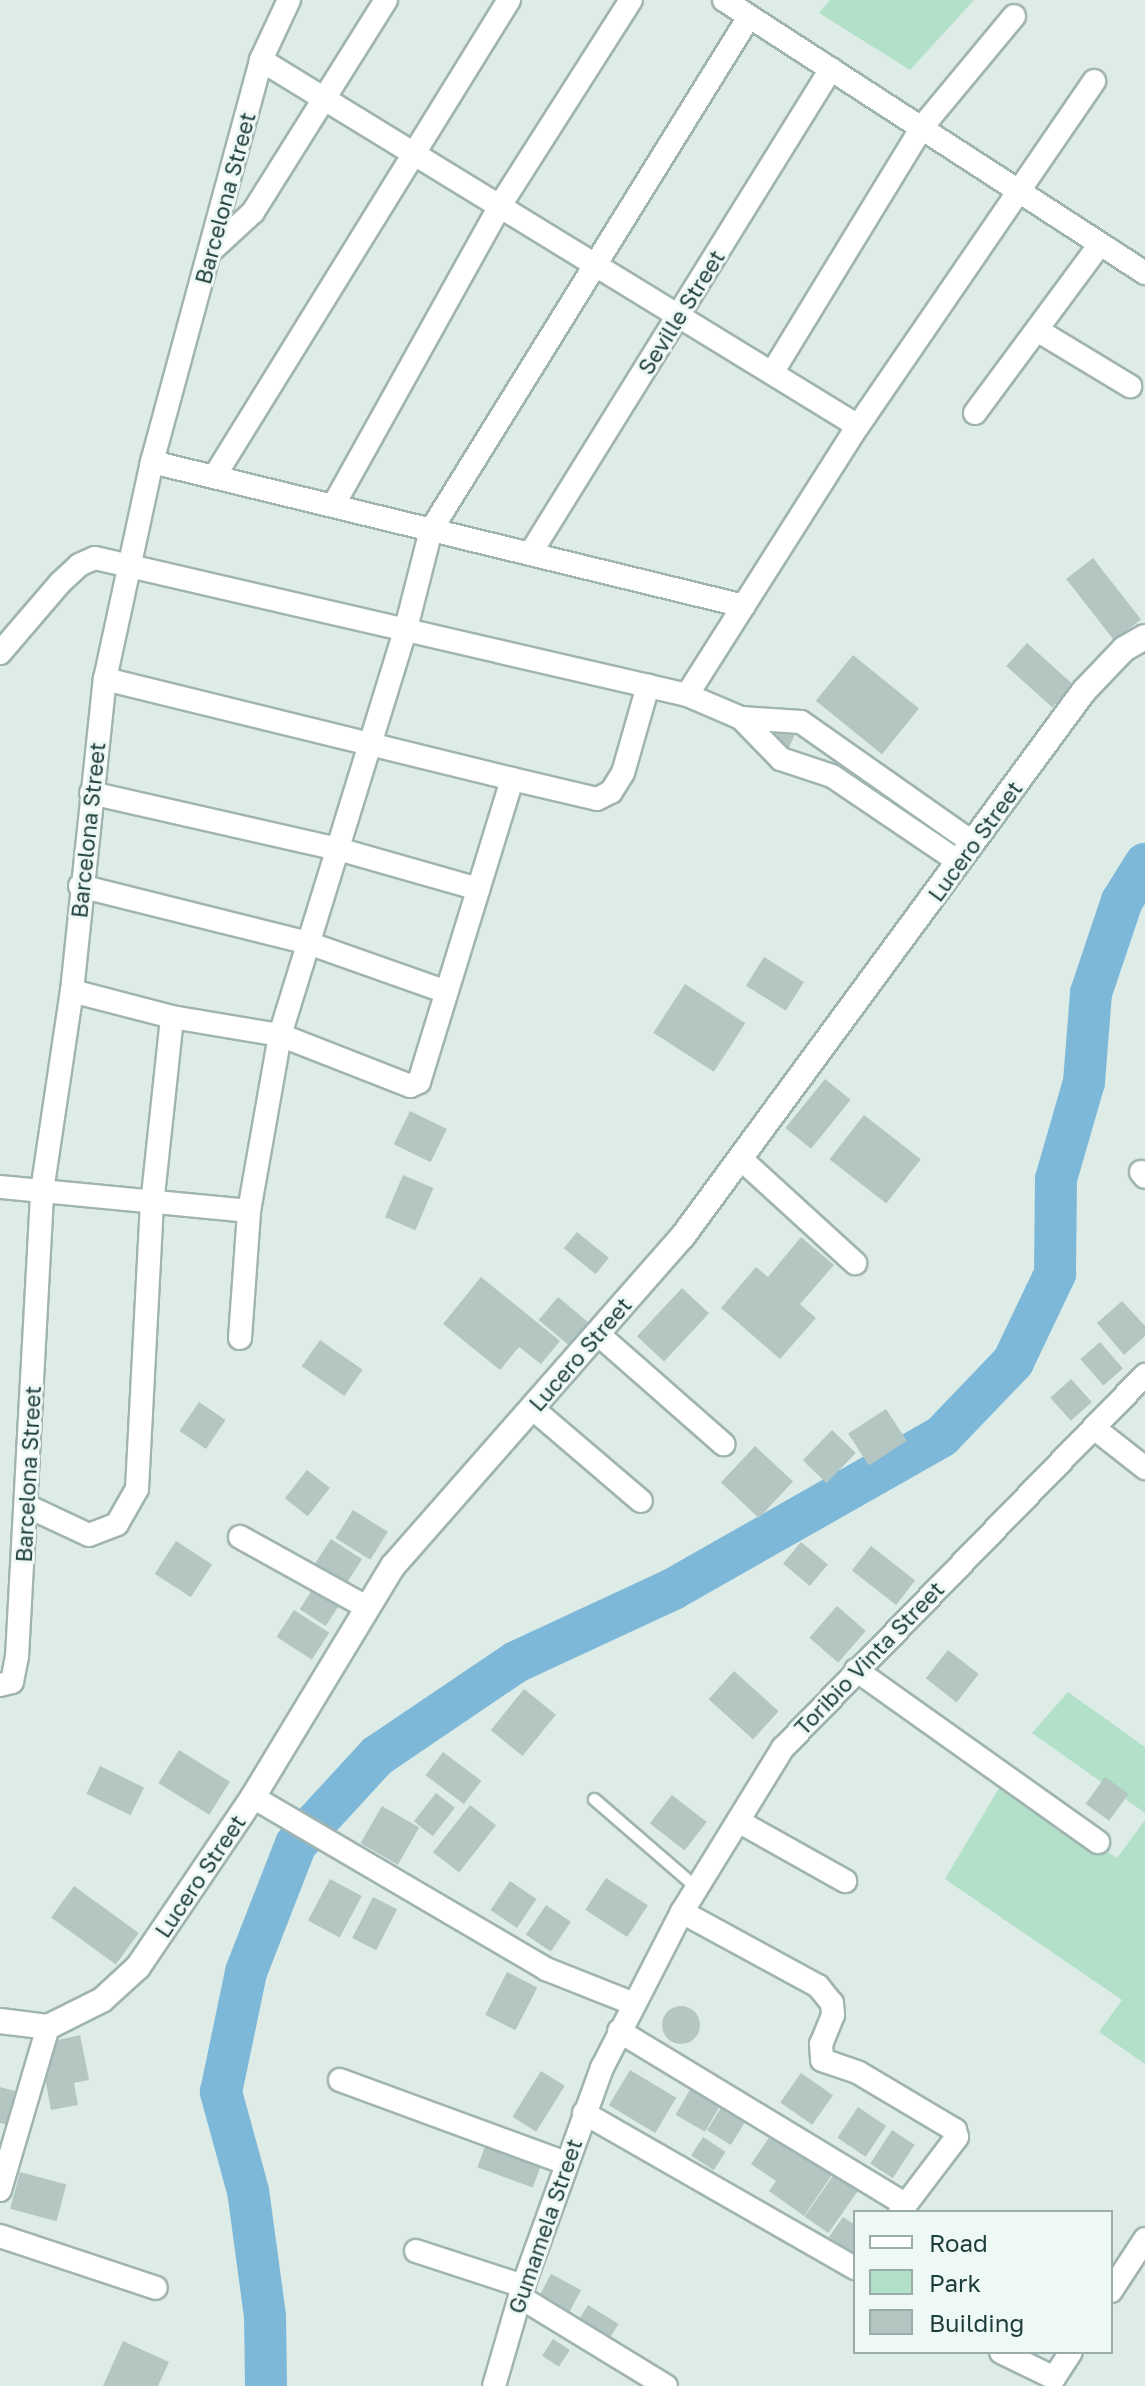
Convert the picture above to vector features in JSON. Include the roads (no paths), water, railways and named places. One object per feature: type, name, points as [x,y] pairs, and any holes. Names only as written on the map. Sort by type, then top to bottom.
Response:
[{"type":"street","name":"Barcelona Street","points":[[6,1684],[27,1506],[42,1191],[72,991],[80,886],[105,679],[152,462],[212,250],[261,60],[289,0]]},
{"type":"street","points":[[212,250],[253,212],[386,0]]},
{"type":"street","points":[[214,477],[413,150],[509,0]]},
{"type":"street","points":[[333,506],[501,204],[631,0]]},
{"type":"street","points":[[724,0],[922,127],[1017,193],[1145,273]]},
{"type":"street","points":[[772,373],[922,127],[1014,16]]},
{"type":"street","points":[[240,1338],[249,1211],[280,1035],[405,632],[431,530],[594,262],[749,17]]},
{"type":"street","points":[[261,60],[325,95],[858,426]]},
{"type":"street","name":"Seville Street","points":[[530,554],[831,69]]},
{"type":"street","points":[[687,695],[858,426],[1094,81]]},
{"type":"street","points":[[975,413],[1100,244]]},
{"type":"street","points":[[1037,330],[1130,386]]},
{"type":"street","points":[[152,462],[744,606]]},
{"type":"street","points":[[0,653],[79,565],[95,558],[128,570],[687,695],[741,718],[801,722],[966,852]]},
{"type":"street","name":"Lucero Street","points":[[48,2027],[102,2000],[138,1967],[253,1797],[393,1566],[683,1236],[1084,691],[1124,649],[1145,637]]},
{"type":"street","points":[[105,679],[597,799],[611,792],[623,773],[648,686]]},
{"type":"street","points":[[741,718],[781,759],[832,776],[966,852]]},
{"type":"street","points":[[806,766],[823,737]]},
{"type":"street","points":[[72,991],[172,1017],[280,1035],[410,1086],[425,1071],[446,992],[512,779]]},
{"type":"street","points":[[91,793],[338,849],[478,889]]},
{"type":"street","points":[[80,886],[308,943],[446,992]]},
{"type":"street","points":[[27,1506],[89,1535],[117,1524],[137,1489],[152,1205],[172,1017]]},
{"type":"street","points":[[740,1158],[855,1263]]},
{"type":"street","points":[[0,1187],[152,1205],[249,1211]]},
{"type":"street","points":[[598,1334],[723,1444]]},
{"type":"street","name":"Toribio Vinta Street","points":[[602,2068],[632,2003],[696,1887],[783,1748],[1145,1375]]},
{"type":"street","points":[[532,1408],[641,1501]]},
{"type":"street","points":[[1094,1428],[1145,1468]]},
{"type":"street","points":[[240,1537],[368,1608]]},
{"type":"street","points":[[856,1670],[1098,1842]]},
{"type":"street","points":[[253,1797],[546,1969],[632,2003]]},
{"type":"street","points":[[738,1821],[845,1881]]},
{"type":"street","points":[[619,2031],[903,2208],[957,2137],[955,2130],[859,2073],[822,2060],[821,2044],[833,2015],[832,2003],[818,1986],[682,1912]]},
{"type":"street","points":[[0,2021],[48,2027],[0,2190]]},
{"type":"street","name":"Gumamela Street","points":[[494,2386],[565,2163],[602,2068]]},
{"type":"street","points":[[340,2080],[565,2163]]},
{"type":"street","points":[[584,2113],[853,2267]]},
{"type":"street","points":[[0,2236],[156,2288]]},
{"type":"street","points":[[1113,2288],[1145,2239]]},
{"type":"street","points":[[416,2251],[522,2292],[666,2386]]},
{"type":"street","points":[[1005,2354],[1054,2378],[1070,2354]]},
{"type":"lane","points":[[594,1799],[696,1887]]},
{"type":"waterway","points":[[266,2386],[265,2316],[248,2191],[221,2092],[246,1972],[296,1844],[377,1756],[516,1662],[673,1589],[942,1436],[1013,1362],[1055,1274],[1056,1179],[1084,1082],[1091,993],[1122,901],[1145,864]]}]
